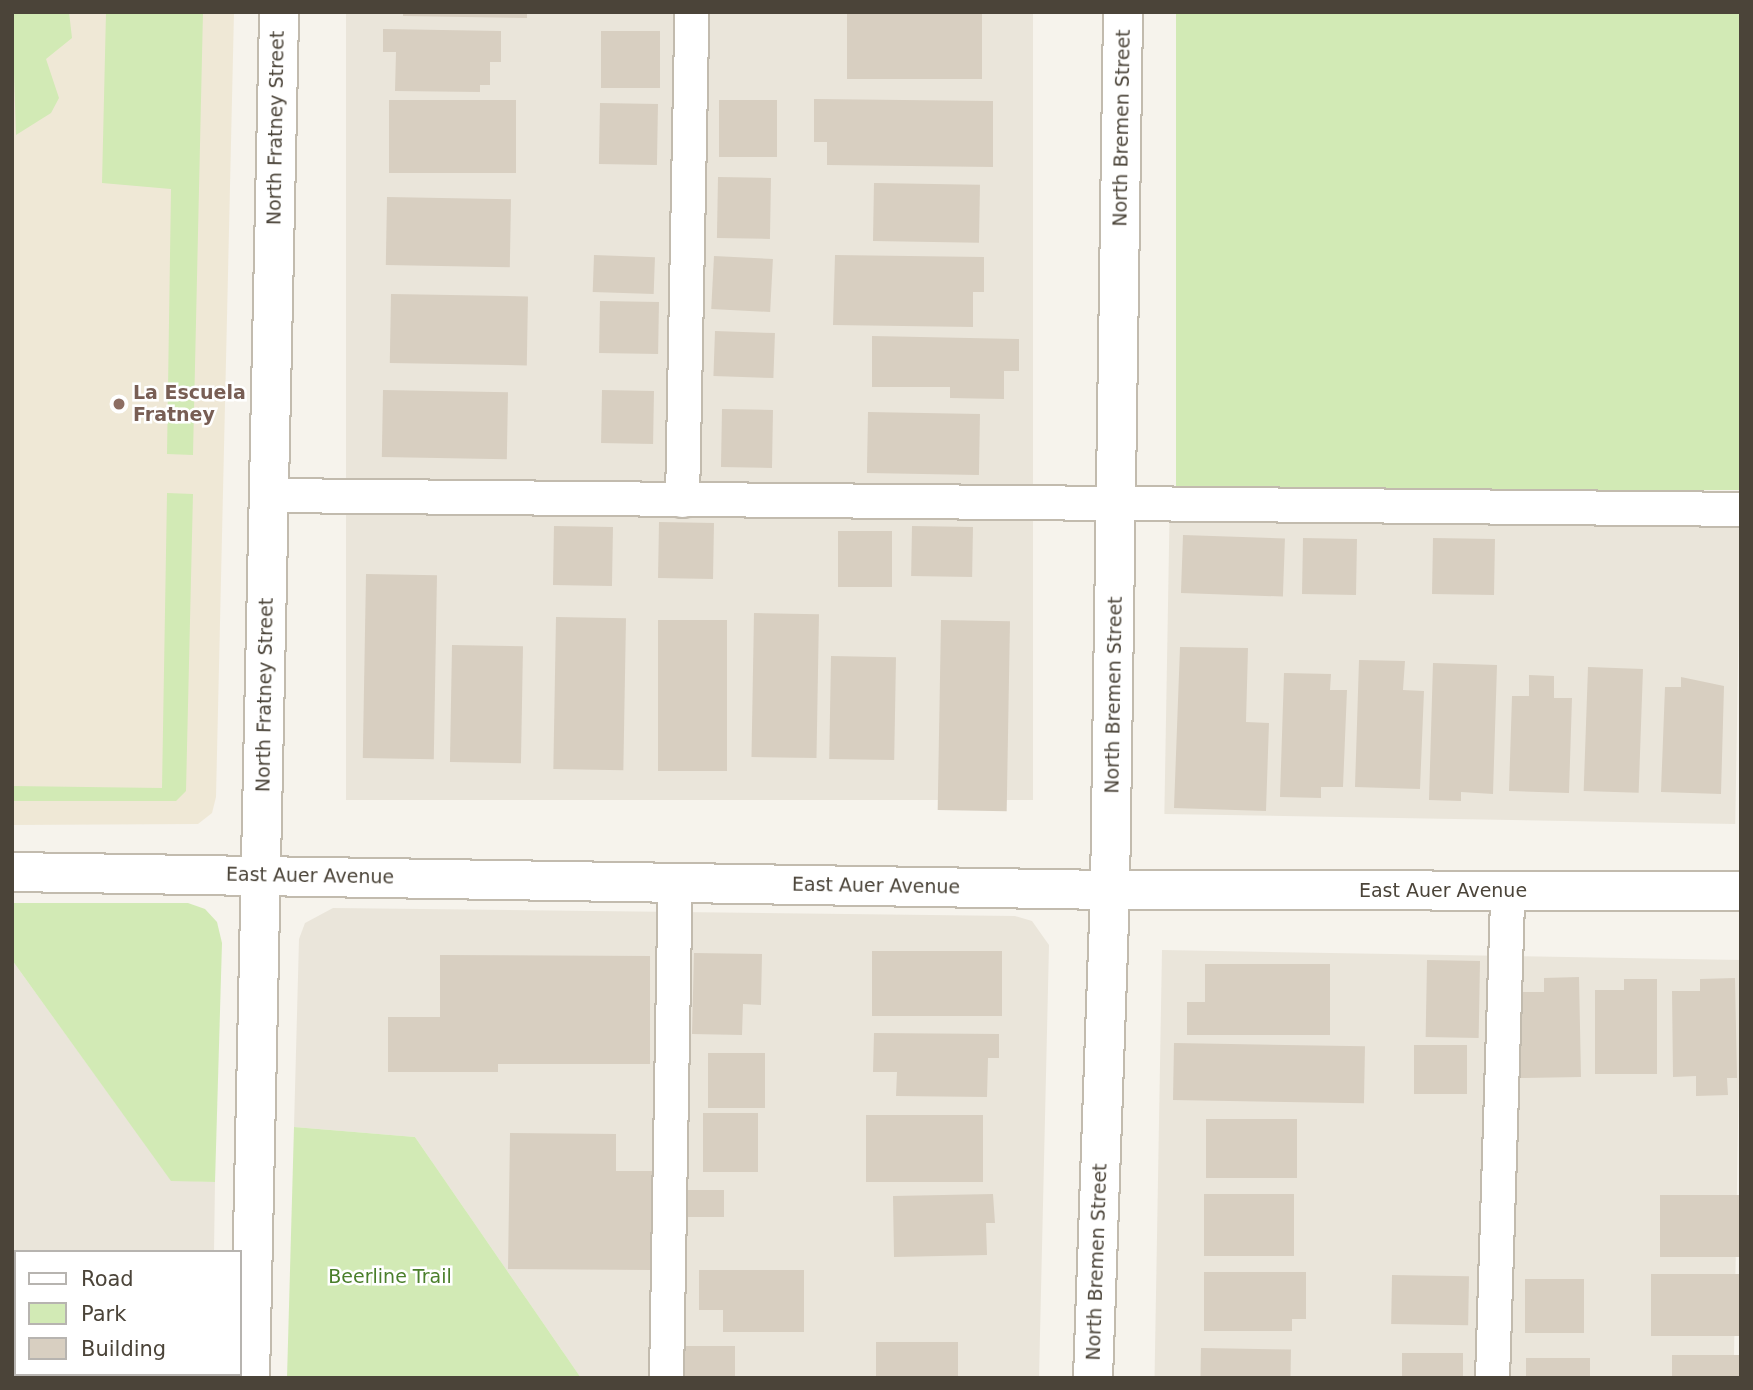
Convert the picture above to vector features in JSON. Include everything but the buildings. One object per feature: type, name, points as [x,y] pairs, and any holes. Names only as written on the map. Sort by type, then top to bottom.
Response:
[{"type":"street","name":"North Fratney Street","points":[[250,1378],[279,12]]},
{"type":"street","name":"North Bremen Street","points":[[1093,1378],[1110,890],[1118,503],[1123,12]]},
{"type":"street","name":"East Auer Avenue","points":[[12,872],[1110,890],[1741,891]]},
{"type":"lane","points":[[682,500],[691,12]]},
{"type":"lane","points":[[268,495],[1741,509]]},
{"type":"lane","points":[[666,1378],[675,882]]},
{"type":"lane","points":[[1492,1378],[1507,891]]},
{"type":"shaded area","name":"La Escuela Fratney","points":[[12,12],[234,12],[216,797],[212,813],[198,824],[12,825]]},
{"type":"shaded area","points":[[346,12],[1033,12],[1033,800],[346,800]]},
{"type":"shaded area","points":[[1170,490],[1741,500],[1735,824],[1164,814]]},
{"type":"shaded area","points":[[333,908],[1015,916],[1032,921],[1049,945],[1039,1378],[581,1378],[415,1137],[294,1127],[299,939],[305,923]]},
{"type":"shaded area","points":[[1162,950],[1741,960],[1734,1378],[1155,1378]]},
{"type":"shaded area","points":[[12,960],[171,1180],[215,1182],[214,1250],[14,1250],[14,1376],[211,1378],[12,1378]]},
{"type":"green space","points":[[12,12],[69,12],[72,38],[46,59],[59,98],[51,113],[16,135]]},
{"type":"green space","points":[[106,12],[203,12],[193,455],[167,454],[171,189],[102,183]]},
{"type":"green space","points":[[1176,12],[1741,12],[1741,490],[1176,490]]},
{"type":"green space","points":[[167,493],[193,494],[186,791],[176,801],[12,801],[12,786],[162,788]]},
{"type":"green space","points":[[12,903],[188,903],[205,909],[217,922],[222,943],[215,1182],[171,1181],[12,960]]},
{"type":"green space","name":"Beerline Trail","points":[[294,1127],[415,1137],[581,1378],[287,1378]]},
{"type":"place","name":"La Escuela Fratney","points":[[119,404]]}]
